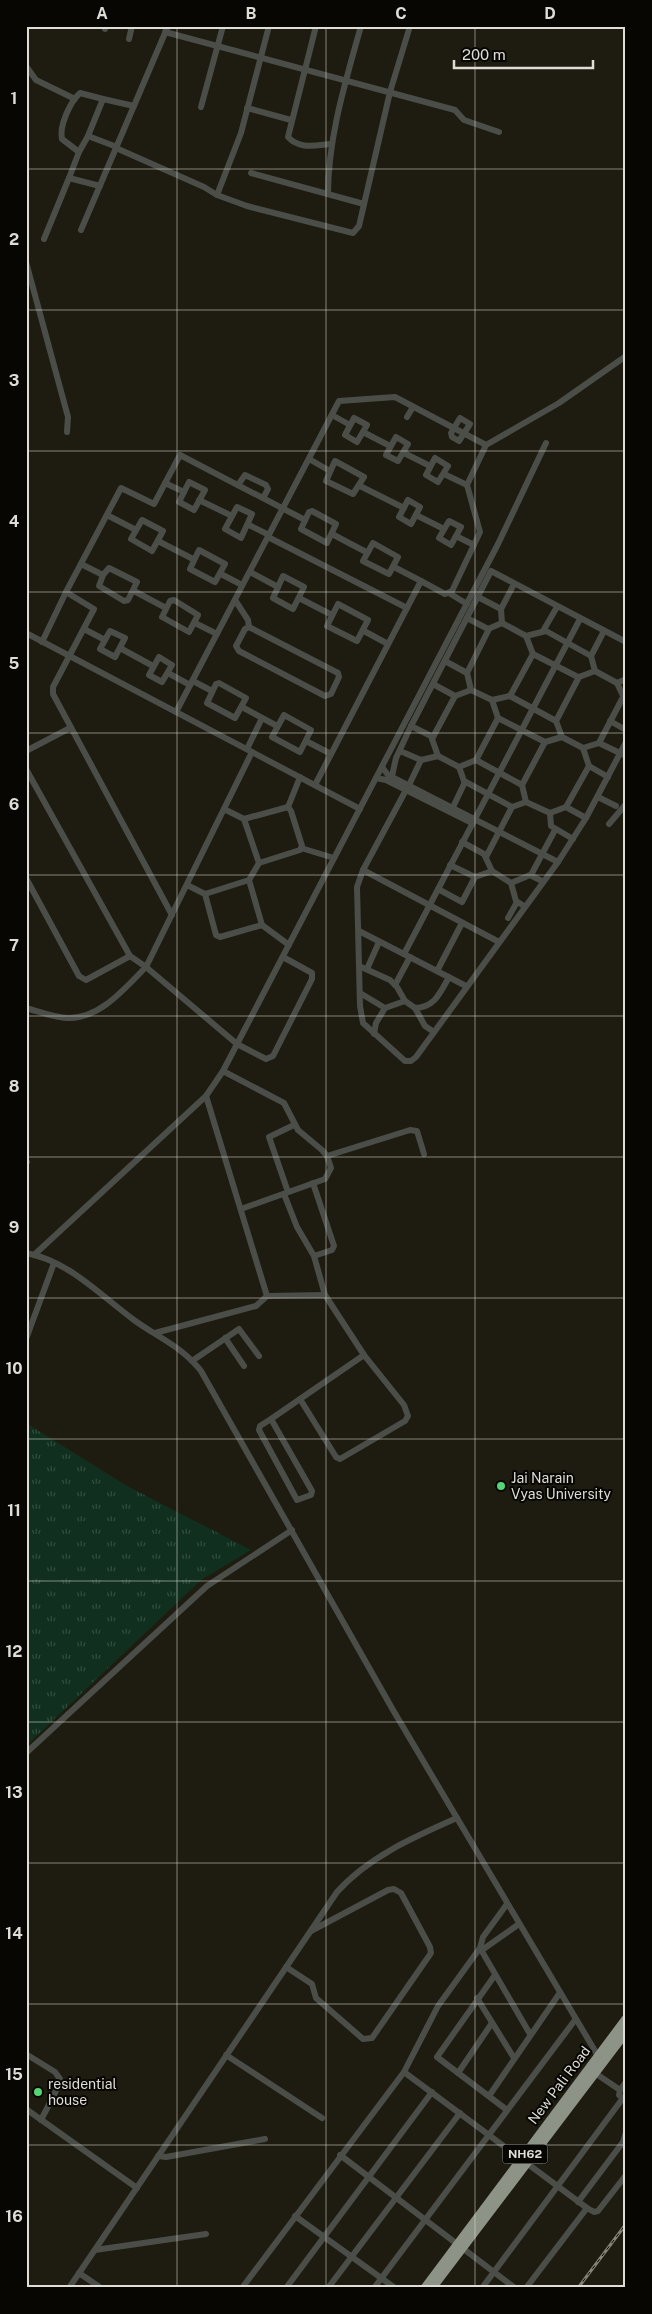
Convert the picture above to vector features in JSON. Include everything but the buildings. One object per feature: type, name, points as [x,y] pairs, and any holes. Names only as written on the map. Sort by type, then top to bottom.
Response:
[{"type":"highway","name":"New Pali Road","points":[[432,2288],[626,2019]]},
{"type":"highway","name":"New Pali Road","points":[[524,2161],[626,2032]]},
{"type":"highway","name":"New Pali Road","points":[[425,2288],[460,2247]]},
{"type":"street","points":[[129,39],[132,26]]},
{"type":"street","points":[[201,107],[223,26]]},
{"type":"street","points":[[218,195],[241,134],[269,26]]},
{"type":"street","points":[[316,26],[288,137],[293,142],[307,146],[332,144]]},
{"type":"street","points":[[328,194],[332,144],[346,80],[361,26]]},
{"type":"street","points":[[88,136],[218,195],[247,206],[353,233],[358,226],[390,92],[410,26]]},
{"type":"street","points":[[81,230],[167,29],[260,58],[455,110],[464,120],[499,132]]},
{"type":"street","points":[[26,66],[36,80],[75,98]]},
{"type":"street","points":[[78,152],[66,143],[61,135],[61,129],[75,98],[80,93],[84,92],[102,99],[134,106]]},
{"type":"street","points":[[44,239],[78,152],[88,136],[102,99]]},
{"type":"street","points":[[247,108],[291,120]]},
{"type":"street","points":[[252,174],[364,204]]},
{"type":"street","points":[[69,178],[100,186]]},
{"type":"street","points":[[26,262],[68,417],[67,432]]},
{"type":"street","points":[[449,594],[480,532],[467,485],[486,445],[559,403],[626,356]]},
{"type":"street","points":[[176,712],[339,401],[394,397],[486,445]]},
{"type":"street","points":[[407,417],[413,407]]},
{"type":"street","points":[[332,415],[350,425]]},
{"type":"street","points":[[354,418],[366,424],[363,432],[357,442],[345,434],[354,418]]},
{"type":"street","points":[[453,428],[460,418],[467,421],[470,424],[465,434]]},
{"type":"street","points":[[363,432],[390,446]]},
{"type":"street","points":[[398,437],[408,444],[397,461],[387,456],[390,446],[398,437]]},
{"type":"street","points":[[34,1255],[206,1096],[223,1071],[467,604],[546,443]]},
{"type":"street","points":[[404,452],[430,466]]},
{"type":"street","points":[[42,642],[121,488],[154,504],[180,454],[305,520]]},
{"type":"street","points":[[437,458],[448,464],[444,474],[438,482],[426,474],[437,458]]},
{"type":"street","points":[[309,459],[330,471]]},
{"type":"street","points":[[339,461],[363,475],[360,486],[355,494],[350,494],[327,482],[330,471],[334,462],[339,461]]},
{"type":"street","points":[[444,474],[467,485]]},
{"type":"street","points":[[238,485],[245,475],[266,485],[268,489],[263,498]]},
{"type":"street","points":[[189,482],[205,490],[194,510],[179,502],[184,492],[189,482]]},
{"type":"street","points":[[165,483],[184,492]]},
{"type":"street","points":[[360,486],[404,508]]},
{"type":"street","points":[[200,500],[232,516]]},
{"type":"street","points":[[408,500],[420,506],[411,524],[399,517],[404,508],[408,500]]},
{"type":"street","points":[[237,507],[251,512],[249,525],[241,538],[225,530],[237,507]]},
{"type":"street","points":[[312,511],[336,524],[328,542],[325,543],[302,531],[301,526],[305,520],[308,512],[312,511]]},
{"type":"street","points":[[416,514],[444,529]]},
{"type":"street","points":[[107,515],[136,530]]},
{"type":"street","points":[[142,520],[163,531],[152,551],[131,539],[136,530],[142,520]]},
{"type":"street","points":[[449,521],[461,527],[456,536],[451,545],[439,538],[449,521]]},
{"type":"street","points":[[249,525],[407,608]]},
{"type":"street","points":[[332,534],[366,552]]},
{"type":"street","points":[[456,536],[474,544]]},
{"type":"street","points":[[158,541],[193,559]]},
{"type":"street","points":[[371,544],[374,544],[396,555],[398,559],[391,572],[386,574],[365,563],[363,559],[366,552],[371,544]]},
{"type":"street","points":[[199,550],[203,550],[225,564],[218,580],[212,582],[190,569],[193,559],[199,550]]},
{"type":"street","points":[[81,564],[103,575]]},
{"type":"street","points":[[394,567],[467,604]]},
{"type":"street","points":[[113,568],[138,583],[134,591],[128,600],[124,601],[99,586],[103,575],[108,569],[113,568]]},
{"type":"street","points":[[250,572],[278,587]]},
{"type":"street","points":[[392,776],[396,758],[411,726],[491,572],[626,642]]},
{"type":"street","points":[[221,574],[242,585]]},
{"type":"street","points":[[283,576],[304,587],[294,608],[292,609],[273,598],[278,587],[283,576]]},
{"type":"street","points":[[315,785],[421,581]]},
{"type":"street","points":[[502,623],[500,609],[514,584]]},
{"type":"street","points":[[134,591],[166,608]]},
{"type":"street","points":[[66,592],[94,609],[52,690],[70,728],[172,915]]},
{"type":"street","points":[[478,597],[500,609]]},
{"type":"street","points":[[299,598],[332,615]]},
{"type":"street","points":[[174,600],[197,612],[198,617],[195,623],[189,632],[186,632],[162,618],[170,601],[174,600]]},
{"type":"street","points":[[235,600],[248,620],[249,628]]},
{"type":"street","points":[[338,604],[341,604],[367,618],[368,622],[357,641],[329,628],[327,624],[332,615],[338,604]]},
{"type":"street","points":[[543,631],[558,607]]},
{"type":"street","points":[[467,618],[489,629]]},
{"type":"street","points":[[395,985],[429,906],[580,619]]},
{"type":"street","points":[[195,623],[217,634]]},
{"type":"street","points":[[471,690],[467,673],[489,629],[502,623]]},
{"type":"street","points":[[502,623],[526,636],[533,654],[579,677]]},
{"type":"street","points":[[249,628],[338,673],[339,677],[331,694],[325,696],[237,650],[245,629],[249,628]]},
{"type":"street","points":[[84,629],[105,640]]},
{"type":"street","points":[[110,630],[125,638],[120,648],[115,657],[100,650],[110,630]]},
{"type":"street","points":[[364,631],[388,644]]},
{"type":"street","points":[[526,636],[543,631],[591,656]]},
{"type":"street","points":[[600,743],[610,721],[624,700],[617,683],[595,671],[591,656],[604,631]]},
{"type":"street","points":[[26,634],[360,809]]},
{"type":"street","points":[[120,648],[153,666]]},
{"type":"street","points":[[510,696],[533,654]]},
{"type":"street","points":[[161,657],[172,664],[168,673],[162,682],[150,676],[149,673],[157,658],[161,657]]},
{"type":"street","points":[[445,661],[467,673]]},
{"type":"street","points":[[556,720],[579,677],[595,671]]},
{"type":"street","points":[[168,673],[212,691]]},
{"type":"street","points":[[617,683],[626,679]]},
{"type":"street","points":[[219,683],[244,696],[246,699],[237,716],[233,718],[208,704],[207,701],[212,691],[219,683]]},
{"type":"street","points":[[433,684],[455,696]]},
{"type":"street","points":[[432,740],[455,696],[471,690],[492,700],[510,696],[533,707],[556,720],[562,738]]},
{"type":"street","points":[[492,700],[498,718],[546,742],[562,738],[583,748],[600,743],[623,754]]},
{"type":"street","points":[[242,707],[277,726]]},
{"type":"street","points":[[287,715],[310,730],[300,752],[272,737],[277,726],[281,716],[287,715]]},
{"type":"street","points":[[26,1008],[67,1018],[88,1015],[117,997],[146,968],[224,809],[262,718]]},
{"type":"street","points":[[460,767],[476,760],[498,718]]},
{"type":"street","points":[[610,721],[626,730]]},
{"type":"street","points":[[411,726],[429,734],[438,756]]},
{"type":"street","points":[[26,751],[70,728]]},
{"type":"street","points":[[306,741],[331,754]]},
{"type":"street","points":[[526,802],[522,785],[546,742]]},
{"type":"street","points":[[422,760],[363,870],[357,887],[360,993],[363,1024],[405,1061],[411,1061],[416,1057],[542,881],[558,862],[623,754],[626,742]]},
{"type":"street","points":[[583,748],[589,766],[608,777]]},
{"type":"street","points":[[400,751],[422,760],[438,756],[460,767]]},
{"type":"street","points":[[476,760],[522,785]]},
{"type":"street","points":[[566,808],[589,766]]},
{"type":"street","points":[[382,767],[408,788],[558,862]]},
{"type":"street","points":[[460,767],[462,779],[465,782],[512,807]]},
{"type":"street","points":[[26,769],[130,956],[237,1044],[266,1059],[273,1056],[312,979],[312,973],[283,957]]},
{"type":"street","points":[[288,807],[300,778]]},
{"type":"street","points":[[376,778],[408,788],[453,807],[473,821]]},
{"type":"street","points":[[453,807],[465,782]]},
{"type":"street","points":[[598,797],[616,806]]},
{"type":"street","points":[[486,856],[512,807],[526,802],[550,813],[566,808],[586,818]]},
{"type":"street","points":[[609,824],[626,804]]},
{"type":"street","points":[[224,809],[244,819],[288,807]]},
{"type":"street","points":[[288,807],[292,811],[301,848]]},
{"type":"street","points":[[550,813],[551,826],[573,839]]},
{"type":"street","points":[[244,819],[259,863]]},
{"type":"street","points":[[512,883],[531,875],[555,830]]},
{"type":"street","points":[[462,842],[486,856],[492,871],[512,883],[517,902],[508,918]]},
{"type":"street","points":[[187,885],[205,894],[249,880],[259,863],[301,848],[334,858]]},
{"type":"street","points":[[450,865],[475,877]]},
{"type":"street","points":[[363,870],[498,942]]},
{"type":"street","points":[[438,889],[462,902],[475,877],[492,871]]},
{"type":"street","points":[[531,875],[542,881]]},
{"type":"street","points":[[26,878],[79,976],[86,980],[130,956]]},
{"type":"street","points":[[249,880],[262,925],[289,945]]},
{"type":"street","points":[[205,894],[216,935],[220,937],[262,925]]},
{"type":"street","points":[[517,902],[524,906]]},
{"type":"street","points":[[437,971],[462,923]]},
{"type":"street","points":[[359,931],[466,986]]},
{"type":"street","points":[[366,969],[379,942]]},
{"type":"street","points":[[359,966],[390,980],[405,1001],[415,1008],[424,1024],[434,1032]]},
{"type":"street","points":[[415,1008],[431,1005],[435,1002],[449,977]]},
{"type":"street","points":[[360,993],[385,1008]]},
{"type":"street","points":[[374,1034],[376,1023],[385,1008],[405,1001]]},
{"type":"street","points":[[223,1071],[284,1103],[294,1125],[327,1156],[330,1173],[325,1179],[241,1209]]},
{"type":"street","points":[[206,1096],[267,1296]]},
{"type":"street","points":[[294,1125],[269,1137],[297,1227],[314,1256],[325,1295],[364,1355],[408,1412],[405,1421],[340,1459],[336,1457],[300,1399]]},
{"type":"street","points":[[327,1156],[410,1130],[417,1131],[424,1154]]},
{"type":"street","points":[[313,1183],[334,1246],[332,1250],[314,1256]]},
{"type":"street","points":[[26,1253],[63,1266],[133,1320],[155,1333],[192,1361],[212,1391],[559,1994],[598,2056]]},
{"type":"street","points":[[26,1339],[29,1325],[54,1263]]},
{"type":"street","points":[[155,1333],[256,1306],[267,1296],[325,1295]]},
{"type":"street","points":[[192,1361],[237,1330],[241,1330],[259,1356]]},
{"type":"street","points":[[225,1338],[244,1366]]},
{"type":"street","points":[[271,1419],[312,1491],[311,1495],[301,1500],[297,1500],[259,1430],[260,1426],[364,1355]]},
{"type":"street","points":[[26,1753],[207,1586],[292,1530]]},
{"type":"street","points":[[69,2288],[337,1892],[363,1868],[419,1835],[457,1818]]},
{"type":"street","points":[[286,1966],[312,1984],[316,1998],[363,2039],[367,2040],[372,2038],[431,1953],[430,1947],[401,1893],[394,1889],[388,1890],[310,1931]]},
{"type":"street","points":[[507,1904],[483,1937],[481,1949],[530,2034]]},
{"type":"street","points":[[242,2288],[404,2072],[438,2006],[481,1949],[519,1924]]},
{"type":"street","points":[[495,1975],[476,1998],[438,2054],[439,2060],[507,2110]]},
{"type":"street","points":[[489,2096],[559,1994]]},
{"type":"street","points":[[476,1998],[514,2058]]},
{"type":"street","points":[[374,2288],[575,2020]]},
{"type":"street","points":[[458,2073],[492,2022]]},
{"type":"street","points":[[26,2054],[55,2072],[60,2079],[41,2120]]},
{"type":"street","points":[[226,2055],[322,2118]]},
{"type":"street","points":[[404,2072],[594,2212],[598,2211],[626,2175]]},
{"type":"street","points":[[595,2073],[620,2090]]},
{"type":"street","points":[[482,2288],[624,2100],[619,2094],[626,2082]]},
{"type":"street","points":[[286,2288],[432,2092]]},
{"type":"street","points":[[26,2109],[137,2188]]},
{"type":"street","points":[[328,2288],[460,2113]]},
{"type":"street","points":[[578,2202],[623,2142],[626,2132]]},
{"type":"street","points":[[158,2156],[166,2157],[265,2139]]},
{"type":"street","points":[[340,2155],[515,2288]]},
{"type":"street","points":[[526,2288],[587,2208]]},
{"type":"street","points":[[295,2216],[395,2288]]},
{"type":"street","points":[[95,2250],[206,2234]]},
{"type":"street","points":[[79,2273],[101,2288]]},
{"type":"green space","points":[[26,1423],[127,1486],[251,1550],[201,1580],[26,1746]]},
{"type":"railway","points":[[578,2288],[626,2224]]},
{"type":"place","name":"Jai Narain Vyas University","points":[[501,1486]]},
{"type":"place","name":"residential house","points":[[38,2092]]}]
